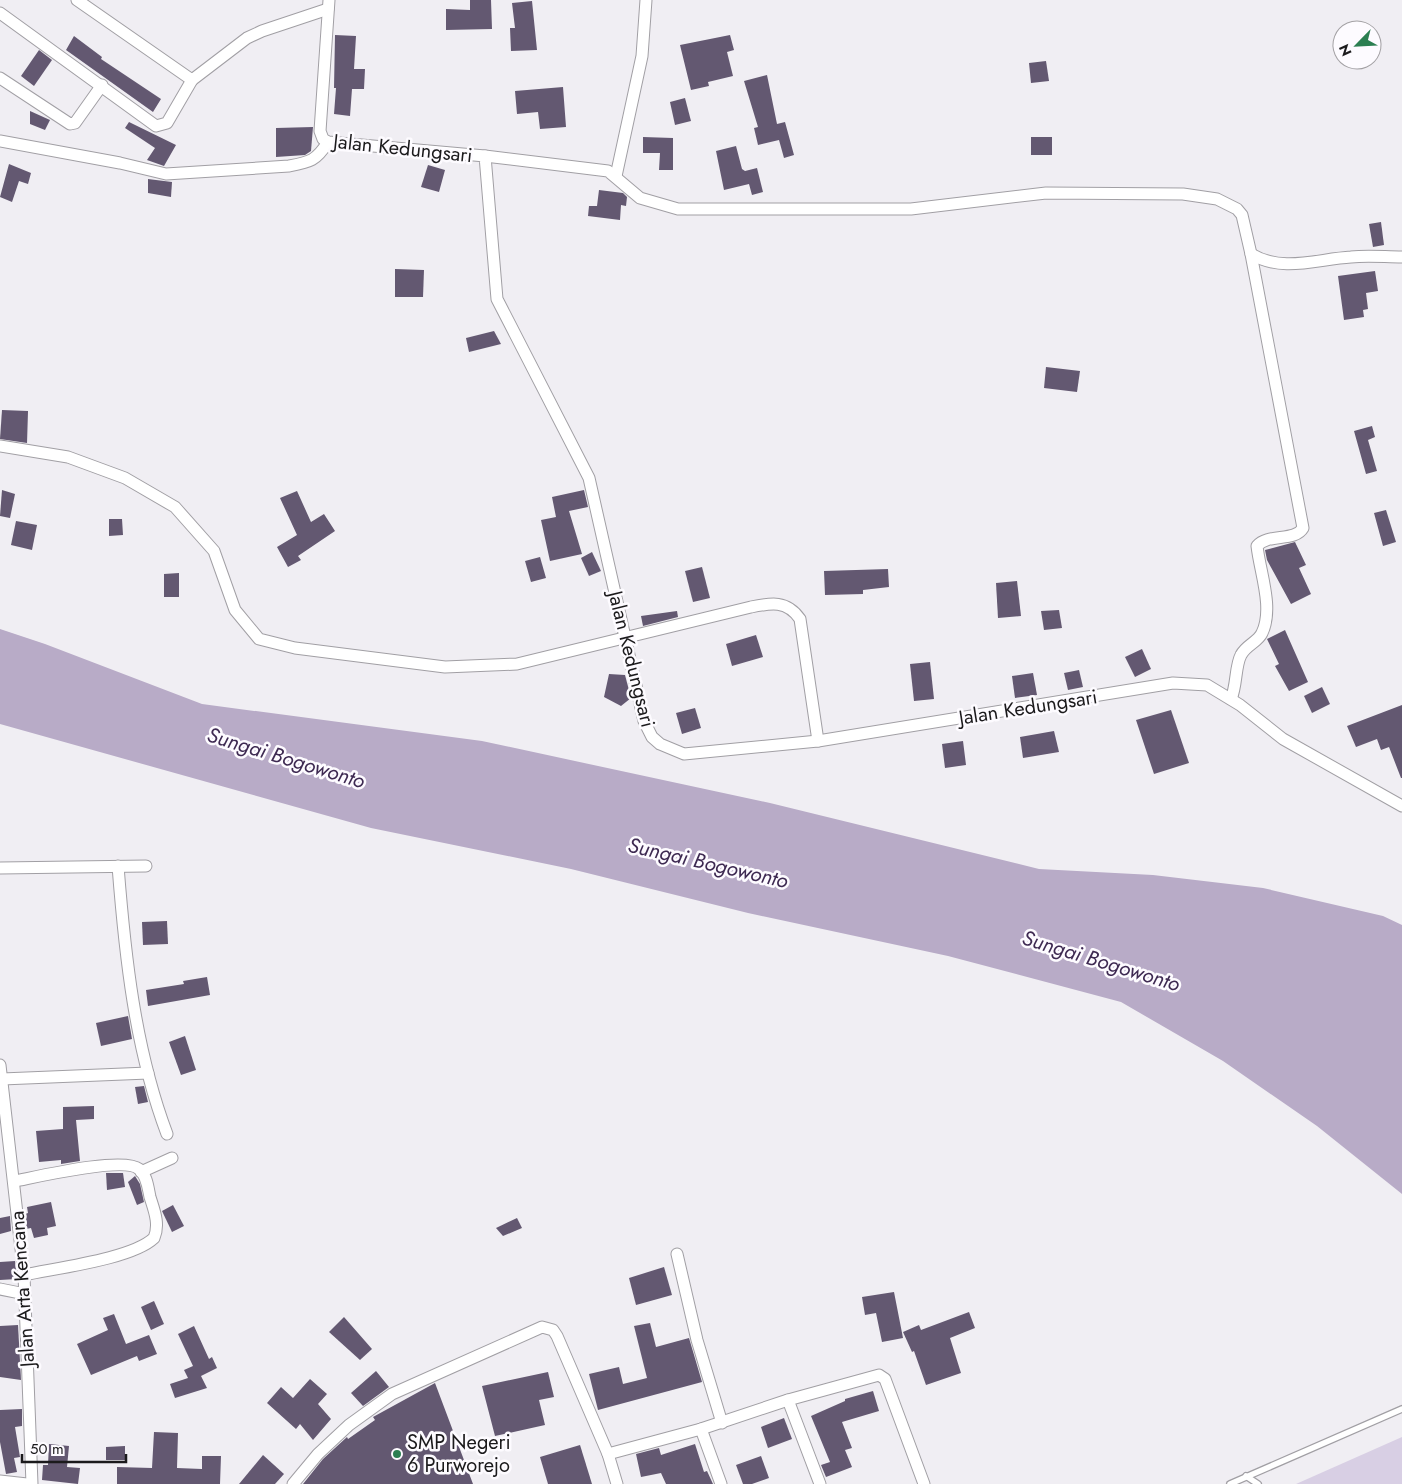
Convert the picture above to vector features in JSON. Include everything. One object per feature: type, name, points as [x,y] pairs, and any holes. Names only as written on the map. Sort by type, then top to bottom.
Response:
[{"type":"street","points":[[77,0],[192,80]]},
{"type":"street","points":[[616,176],[642,56],[646,0]]},
{"type":"street","points":[[0,13],[102,85],[156,126],[160,126],[170,120],[192,80],[247,38],[329,4],[320,131],[326,141],[315,159],[305,162],[166,174],[120,163],[0,141]]},
{"type":"street","points":[[0,78],[70,124],[75,123],[102,85]]},
{"type":"street","name":"Jalan Kedungsari","points":[[326,141],[485,156],[497,300],[590,478],[644,721],[652,737],[660,744],[684,754],[818,741],[1173,683],[1207,685],[1231,699],[1283,738],[1402,806]]},
{"type":"street","points":[[485,156],[608,171],[640,198],[678,209],[751,211],[910,209],[1046,193],[1182,194],[1217,199],[1237,209],[1242,215],[1251,254],[1303,528],[1297,534],[1270,539],[1257,546],[1259,570],[1267,600],[1266,618],[1262,635],[1246,647],[1240,656],[1236,686],[1231,699]]},
{"type":"street","points":[[1251,254],[1261,260],[1291,264],[1314,264],[1350,256],[1402,257]]},
{"type":"street","points":[[0,446],[68,457],[125,478],[176,507],[214,551],[235,610],[259,639],[295,648],[445,667],[517,664],[750,607],[773,604],[784,605],[794,610],[801,624],[818,741]]},
{"type":"street","points":[[118,866],[132,990],[148,1072],[167,1134]]},
{"type":"street","points":[[0,868],[146,866]]},
{"type":"street","name":"Jalan Arta Kencana","points":[[0,1065],[24,1275],[32,1484]]},
{"type":"street","points":[[2,1079],[148,1072]]},
{"type":"street","points":[[142,1172],[172,1158]]},
{"type":"street","points":[[14,1181],[116,1165],[133,1166],[142,1172],[157,1224],[157,1231],[149,1243],[100,1259],[24,1275]]},
{"type":"street","points":[[677,1254],[697,1340],[722,1422]]},
{"type":"street","points":[[0,1289],[25,1294]]},
{"type":"street","points":[[293,1484],[318,1454],[349,1425],[392,1394],[542,1327],[553,1330],[557,1336],[608,1454],[617,1484]]},
{"type":"street","points":[[608,1454],[701,1429],[788,1400],[877,1375],[883,1377],[924,1484]]},
{"type":"street","points":[[788,1400],[820,1484]]},
{"type":"street","points":[[701,1429],[721,1484]]},
{"type":"street","points":[[0,1481],[27,1484]]},
{"type":"lane","points":[[1230,1484],[1402,1409]]},
{"type":"lane","points":[[1246,1476],[1258,1484]]},
{"type":"shaded area","points":[[1402,1437],[1402,1484],[1296,1484]]},
{"type":"water","name":"Sungai Bogowonto","points":[[0,629],[45,644],[202,704],[482,741],[770,803],[1039,869],[1153,875],[1263,888],[1383,916],[1402,925],[1402,1194],[1317,1126],[1223,1061],[1121,1002],[948,956],[748,913],[571,869],[371,828],[0,724]]},
{"type":"building","points":[[470,0],[491,0],[492,29],[446,30],[446,9],[470,10]]},
{"type":"building","points":[[532,1],[537,50],[511,51],[510,28],[515,28],[512,3]]},
{"type":"building","points":[[335,35],[356,36],[354,69],[365,69],[364,89],[352,89],[350,116],[334,114],[336,88],[334,88]]},
{"type":"building","points":[[730,35],[734,50],[727,52],[733,76],[708,82],[709,86],[691,90],[680,45]]},
{"type":"building","points":[[74,36],[102,57],[101,59],[161,99],[153,112],[66,50]]},
{"type":"building","points":[[39,50],[52,60],[34,86],[21,76]]},
{"type":"building","points":[[1046,61],[1049,81],[1031,83],[1029,63]]},
{"type":"building","points":[[767,75],[777,124],[785,122],[794,155],[784,158],[779,140],[758,145],[754,128],[758,127],[744,81]]},
{"type":"building","points":[[563,87],[566,127],[540,129],[538,112],[517,114],[515,91]]},
{"type":"building","points":[[685,98],[691,121],[675,125],[670,102]]},
{"type":"building","points":[[30,111],[50,120],[45,130],[30,124]]},
{"type":"building","points":[[129,122],[176,145],[164,166],[147,160],[155,148],[125,128]]},
{"type":"building","points":[[313,127],[311,151],[305,155],[276,157],[276,128]]},
{"type":"building","points":[[643,137],[673,138],[673,170],[659,170],[660,153],[643,153]]},
{"type":"building","points":[[1031,137],[1052,137],[1052,155],[1031,155]]},
{"type":"building","points":[[736,146],[742,169],[745,171],[757,168],[763,192],[752,195],[749,184],[724,190],[716,151]]},
{"type":"building","points":[[9,164],[31,173],[28,184],[19,181],[12,202],[0,197]]},
{"type":"building","points":[[428,165],[445,170],[439,192],[421,187]]},
{"type":"building","points":[[148,179],[172,182],[171,197],[148,193]]},
{"type":"building","points":[[599,190],[623,193],[627,197],[626,206],[621,205],[620,220],[588,216],[589,206],[597,206]]},
{"type":"building","points":[[1381,222],[1384,245],[1373,247],[1369,224]]},
{"type":"building","points":[[395,269],[424,270],[423,297],[395,297]]},
{"type":"building","points":[[1375,271],[1378,291],[1366,293],[1368,309],[1363,310],[1364,317],[1344,320],[1338,276]]},
{"type":"building","points":[[494,331],[501,344],[469,352],[466,338]]},
{"type":"building","points":[[1046,367],[1080,371],[1077,392],[1044,388]]},
{"type":"building","points":[[2,410],[28,411],[27,443],[0,439]]},
{"type":"building","points":[[1372,426],[1375,437],[1368,440],[1377,471],[1366,474],[1354,431]]},
{"type":"building","points":[[2,490],[15,494],[10,518],[0,516]]},
{"type":"building","points":[[584,490],[588,507],[569,511],[582,554],[550,561],[541,520],[556,517],[552,497]]},
{"type":"building","points":[[297,491],[311,522],[324,514],[335,531],[298,556],[301,560],[288,567],[277,547],[297,535],[280,498]]},
{"type":"building","points":[[1386,510],[1396,542],[1383,546],[1374,513]]},
{"type":"building","points":[[109,519],[122,519],[123,535],[109,536]]},
{"type":"building","points":[[16,521],[37,525],[32,550],[11,545]]},
{"type":"building","points":[[1295,542],[1306,565],[1299,568],[1311,594],[1291,604],[1267,560],[1265,550]]},
{"type":"building","points":[[592,552],[601,571],[589,576],[581,558]]},
{"type":"building","points":[[540,557],[546,578],[531,582],[525,561]]},
{"type":"building","points":[[702,567],[710,598],[693,602],[685,571]]},
{"type":"building","points":[[888,569],[889,587],[863,590],[863,594],[825,595],[824,571]]},
{"type":"building","points":[[179,573],[179,597],[164,597],[164,574]]},
{"type":"building","points":[[1017,581],[1021,616],[998,618],[996,583]]},
{"type":"building","points":[[1059,610],[1062,628],[1044,630],[1041,611]]},
{"type":"building","points":[[677,611],[678,617],[643,626],[641,616]]},
{"type":"building","points":[[1285,630],[1308,682],[1289,691],[1275,666],[1279,664],[1267,639]]},
{"type":"building","points":[[756,635],[763,657],[732,666],[726,644]]},
{"type":"building","points":[[1142,649],[1151,669],[1135,677],[1125,657]]},
{"type":"building","points":[[930,662],[934,699],[914,701],[910,664]]},
{"type":"building","points":[[1079,670],[1083,687],[1068,690],[1064,673]]},
{"type":"building","points":[[1033,673],[1037,695],[1015,698],[1012,676]]},
{"type":"building","points":[[609,674],[625,675],[631,698],[621,706],[604,697]]},
{"type":"building","points":[[1322,687],[1330,704],[1312,713],[1304,696]]},
{"type":"building","points":[[1402,705],[1401,778],[1389,747],[1381,750],[1377,739],[1356,747],[1347,726]]},
{"type":"building","points":[[695,708],[701,728],[682,734],[676,713]]},
{"type":"building","points":[[1171,710],[1189,763],[1154,774],[1136,720]]},
{"type":"building","points":[[1054,731],[1059,752],[1023,758],[1020,737]]},
{"type":"building","points":[[963,741],[966,765],[945,768],[942,744]]},
{"type":"building","points":[[167,921],[168,944],[143,945],[142,922]]},
{"type":"building","points":[[207,977],[210,995],[148,1006],[146,990],[184,984],[183,981]]},
{"type":"building","points":[[128,1016],[132,1039],[101,1046],[96,1023]]},
{"type":"building","points":[[185,1036],[196,1070],[181,1075],[169,1042]]},
{"type":"building","points":[[144,1086],[148,1102],[138,1104],[135,1087]]},
{"type":"building","points":[[94,1106],[94,1119],[76,1120],[80,1161],[61,1164],[61,1160],[39,1162],[36,1131],[63,1129],[63,1107]]},
{"type":"building","points":[[106,1173],[123,1173],[125,1187],[107,1190]]},
{"type":"building","points":[[135,1176],[140,1184],[144,1202],[137,1205],[128,1182]]},
{"type":"building","points":[[51,1202],[56,1226],[47,1228],[48,1235],[34,1238],[31,1228],[26,1229],[25,1214],[28,1213],[27,1207]]},
{"type":"building","points":[[173,1205],[184,1226],[172,1232],[162,1211]]},
{"type":"building","points":[[10,1216],[11,1231],[0,1234],[0,1218]]},
{"type":"building","points":[[517,1218],[522,1228],[503,1236],[496,1228]]},
{"type":"building","points":[[15,1261],[17,1279],[0,1280],[0,1262]]},
{"type":"building","points":[[664,1267],[672,1295],[636,1305],[629,1278]]},
{"type":"building","points":[[894,1292],[903,1338],[882,1342],[876,1313],[865,1315],[862,1297]]},
{"type":"building","points":[[154,1301],[164,1324],[151,1330],[141,1307]]},
{"type":"building","points":[[969,1312],[975,1328],[950,1338],[961,1373],[926,1385],[914,1351],[912,1352],[903,1332],[919,1325],[921,1330]]},
{"type":"building","points":[[114,1314],[126,1344],[149,1335],[157,1354],[139,1361],[137,1356],[91,1375],[77,1344],[108,1330],[103,1318]]},
{"type":"building","points":[[344,1317],[372,1349],[360,1360],[329,1332]]},
{"type":"building","points":[[650,1323],[656,1347],[689,1338],[702,1382],[598,1410],[589,1374],[619,1367],[623,1384],[647,1378],[634,1326]]},
{"type":"building","points":[[18,1325],[21,1380],[0,1377],[0,1326]]},
{"type":"building","points":[[194,1326],[209,1359],[212,1357],[217,1368],[201,1376],[207,1388],[175,1398],[170,1384],[188,1378],[184,1370],[193,1366],[178,1334]]},
{"type":"building","points":[[376,1371],[389,1387],[363,1406],[351,1393]]},
{"type":"building","points":[[548,1372],[554,1397],[539,1400],[545,1425],[495,1436],[482,1386]]},
{"type":"building","points":[[310,1379],[327,1394],[318,1404],[331,1419],[313,1440],[300,1424],[296,1429],[267,1403],[281,1387],[293,1398]]},
{"type":"building","name":"SMP Negeri 6 Purworejo","points":[[435,1383],[473,1484],[303,1484],[323,1459],[347,1437],[348,1439],[375,1420],[373,1417]]},
{"type":"building","points":[[873,1391],[879,1411],[842,1422],[852,1448],[845,1450],[852,1467],[826,1477],[821,1465],[830,1462],[811,1416],[845,1401],[845,1399]]},
{"type":"building","points":[[22,1409],[22,1426],[15,1427],[20,1457],[14,1458],[17,1472],[6,1474],[0,1442],[0,1410]]},
{"type":"building","points":[[784,1418],[792,1439],[768,1448],[761,1427]]},
{"type":"building","points":[[154,1432],[178,1433],[177,1468],[202,1469],[202,1456],[221,1456],[220,1484],[117,1484],[117,1467],[152,1468]]},
{"type":"building","points":[[49,1444],[69,1446],[67,1467],[80,1468],[78,1484],[42,1480],[43,1465],[48,1465]]},
{"type":"building","points":[[695,1444],[704,1472],[707,1471],[713,1484],[666,1484],[661,1473],[641,1477],[636,1454],[659,1448],[661,1455]]},
{"type":"building","points":[[580,1445],[592,1484],[548,1484],[540,1457]]},
{"type":"building","points":[[125,1446],[125,1460],[106,1460],[106,1447]]},
{"type":"building","points":[[263,1455],[284,1474],[275,1484],[239,1484]]},
{"type":"building","points":[[761,1456],[769,1478],[752,1484],[743,1484],[736,1465]]},
{"type":"place","name":"SMP Negeri 6 Purworejo","points":[[397,1454]]}]
